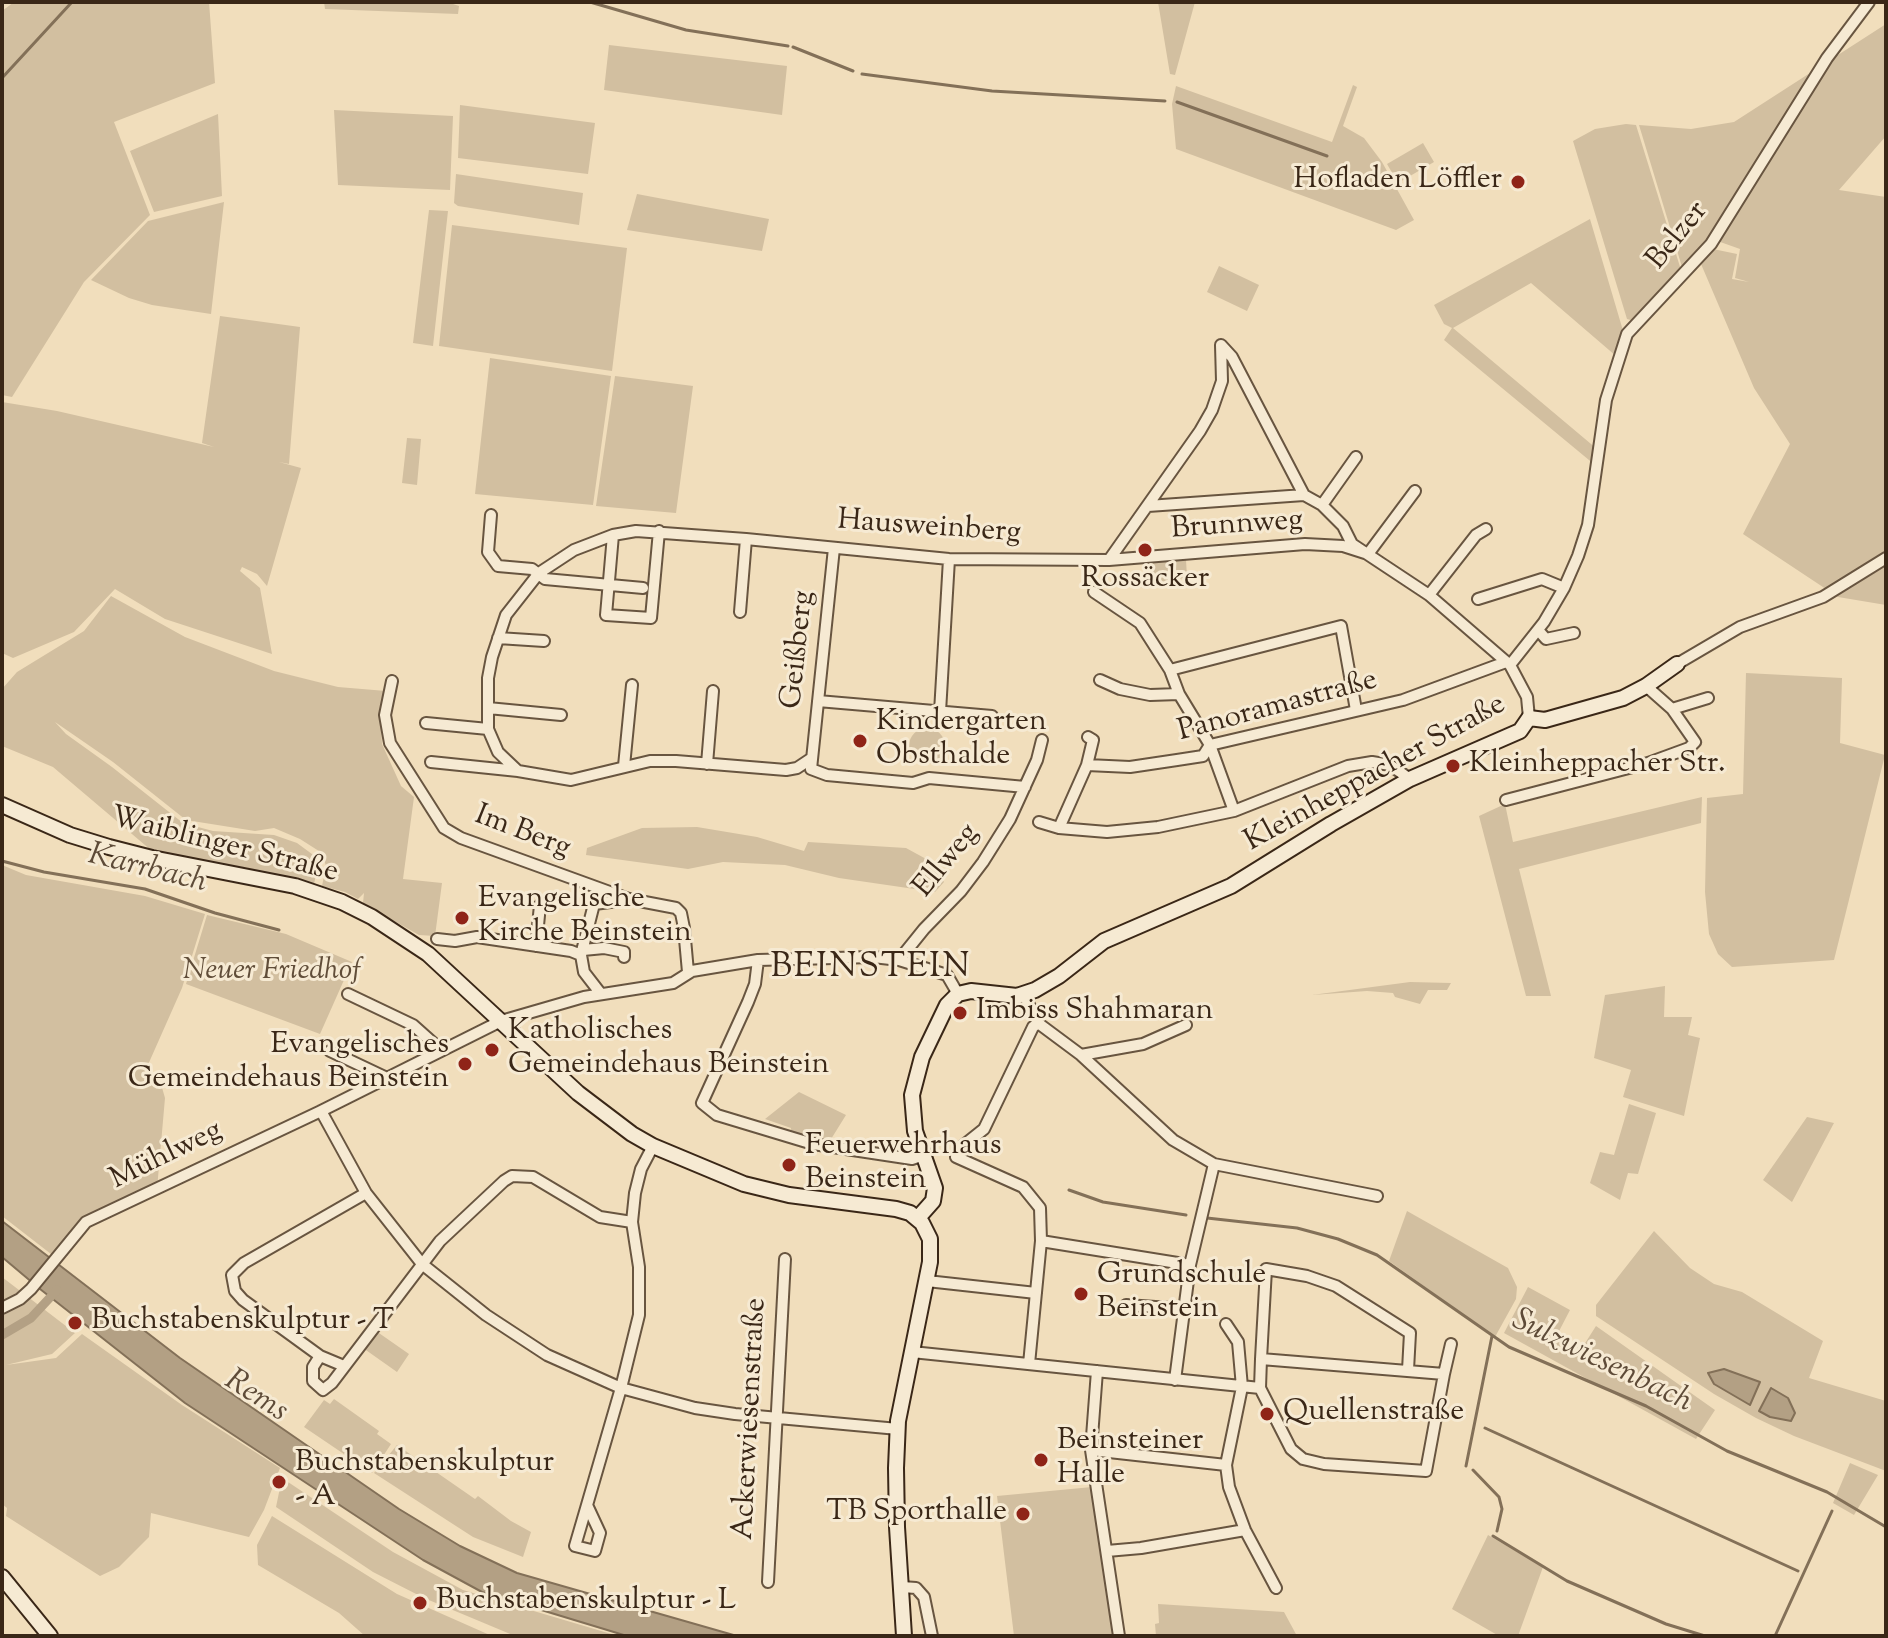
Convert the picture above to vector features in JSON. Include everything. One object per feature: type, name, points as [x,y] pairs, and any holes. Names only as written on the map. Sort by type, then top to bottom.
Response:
[{"type":"street","name":"Belzer","points":[[1508,663],[1538,630],[1564,588],[1588,525],[1606,400],[1627,334],[1711,244],[1827,58],[1869,2]]},
{"type":"street","points":[[1109,560],[1212,410],[1222,376],[1221,345],[1236,365],[1304,495],[1148,506]]},
{"type":"street","points":[[1222,376],[1236,365]]},
{"type":"street","name":"Brunnweg","points":[[1322,505],[1356,457]]},
{"type":"street","points":[[1368,554],[1415,491]]},
{"type":"street","name":"Brunnweg","points":[[1304,495],[1322,505],[1343,526],[1352,544],[1429,595],[1508,663],[1527,697],[1529,718]]},
{"type":"street","points":[[491,515],[488,552],[498,566],[532,569],[545,579],[643,588]]},
{"type":"street","points":[[1429,595],[1476,535],[1486,529]]},
{"type":"street","points":[[613,535],[606,615],[651,618],[659,531]]},
{"type":"street","name":"Hausweinberg","points":[[488,729],[488,678],[506,615],[539,573],[574,550],[613,535],[659,531],[949,559],[1109,560]]},
{"type":"street","points":[[740,612],[746,539]]},
{"type":"street","name":"Brunnweg","points":[[1109,560],[1305,544],[1343,546],[1368,554]]},
{"type":"street","name":"Geißberg","points":[[812,758],[834,548]]},
{"type":"street","name":"Kleinheppacher Straße","points":[[1024,995],[1059,976],[1104,941],[1231,886],[1410,779],[1520,731],[1529,718],[1545,720],[1623,698],[1740,627],[1823,597],[1886,558]]},
{"type":"street","points":[[940,712],[949,559]]},
{"type":"street","points":[[1478,599],[1542,579],[1564,588]]},
{"type":"street","points":[[1094,592],[1140,623],[1170,670],[1179,694],[1210,745],[1234,811]]},
{"type":"street","points":[[1170,670],[1341,626],[1356,710]]},
{"type":"street","points":[[1538,630],[1546,639],[1574,633]]},
{"type":"street","points":[[498,638],[544,641]]},
{"type":"street","name":"Panoramastraße","points":[[1087,765],[1130,767],[1203,756],[1210,745],[1403,700],[1508,663]]},
{"type":"street","points":[[1100,680],[1120,689],[1150,695],[1179,694]]},
{"type":"street","name":"Im Berg","points":[[392,681],[385,715],[390,743],[444,828],[461,838],[629,899],[670,905],[681,913],[688,972]]},
{"type":"street","points":[[624,766],[632,685]]},
{"type":"street","points":[[1506,800],[1648,763],[1689,748],[1695,742],[1672,709],[1646,686]]},
{"type":"street","points":[[707,764],[713,691]]},
{"type":"street","points":[[1672,709],[1708,698]]},
{"type":"street","points":[[818,701],[992,716]]},
{"type":"street","points":[[488,708],[561,715]]},
{"type":"street","points":[[426,723],[488,729],[498,752],[518,771]]},
{"type":"street","points":[[1059,828],[1087,765],[1093,740],[1088,737]]},
{"type":"street","name":"Ellweg","points":[[899,960],[983,862],[1010,819],[1037,760],[1042,740]]},
{"type":"street","points":[[431,762],[571,780],[650,761],[786,770],[797,768],[812,758]]},
{"type":"street","name":"Ellweg","points":[[812,758],[811,769],[827,775],[913,783],[929,778],[1025,787]]},
{"type":"street","points":[[1039,822],[1059,828],[1120,831],[1158,827],[1234,811],[1348,766],[1372,762],[1390,765],[1410,779]]},
{"type":"street","name":"Waiblinger Straße","points":[[2,805],[70,835],[109,847],[295,886],[342,902],[372,917],[428,954],[578,1093],[653,1146],[744,1184],[789,1195],[885,1206],[904,1211],[917,1219]]},
{"type":"street","points":[[629,899],[594,904],[582,952],[584,972],[601,994],[673,983],[688,972],[758,960],[873,957],[899,960],[947,975],[958,994]]},
{"type":"street","points":[[536,946],[540,905]]},
{"type":"street","points":[[437,939],[455,941],[477,937],[582,952],[604,948],[624,952],[624,957]]},
{"type":"street","points":[[758,960],[755,984],[748,1002],[702,1103],[717,1115],[811,1144],[912,1159],[924,1155]]},
{"type":"street","points":[[904,1636],[897,1527],[898,1429],[927,1281],[930,1239],[917,1219],[933,1201],[935,1193],[912,1120],[913,1087],[936,1027],[947,1005],[958,994],[971,991],[998,996],[1024,995],[1038,1023],[1081,1055],[1173,1140],[1214,1164],[1377,1196]]},
{"type":"street","points":[[348,994],[413,1025],[441,1050]]},
{"type":"street","name":"Mühlweg","points":[[2,1308],[20,1299],[34,1285],[86,1222],[321,1111],[501,1021],[601,994]]},
{"type":"street","points":[[1029,1364],[1042,1225],[1038,1204],[1023,1187],[956,1157],[964,1145],[984,1129],[1033,1027],[1038,1023]]},
{"type":"street","points":[[1081,1055],[1143,1044],[1186,1025]]},
{"type":"street","points":[[330,1051],[387,1078]]},
{"type":"street","points":[[321,1111],[366,1193],[422,1264],[486,1315],[547,1355],[621,1388],[695,1408],[898,1429]]},
{"type":"street","points":[[587,1505],[639,1315],[639,1267],[632,1222],[641,1169],[653,1146]]},
{"type":"street","points":[[1175,1380],[1190,1265],[1214,1164]]},
{"type":"street","points":[[320,1356],[311,1375],[323,1390],[440,1241],[512,1176],[533,1177],[600,1217],[632,1222]]},
{"type":"street","points":[[344,1366],[320,1356],[243,1300],[235,1291],[232,1275],[244,1263],[366,1193]]},
{"type":"street","points":[[1041,1241],[1190,1265]]},
{"type":"street","name":"Ackerwiesenstraße","points":[[768,1582],[785,1259]]},
{"type":"street","points":[[1408,1370],[1410,1333],[1336,1286],[1307,1276],[1266,1269],[1260,1388],[1291,1449],[1303,1459],[1324,1464],[1426,1471],[1451,1344]]},
{"type":"street","points":[[927,1281],[1036,1293]]},
{"type":"street","points":[[1126,1305],[1185,1309]]},
{"type":"street","points":[[1226,1324],[1238,1342],[1242,1387],[1226,1465],[1229,1487],[1245,1530],[1276,1588]]},
{"type":"street","points":[[912,1352],[1260,1388]]},
{"type":"street","points":[[1261,1359],[1444,1374]]},
{"type":"street","points":[[1097,1371],[1091,1450],[1119,1636]]},
{"type":"street","points":[[1091,1450],[1226,1465]]},
{"type":"street","points":[[1107,1551],[1245,1530]]},
{"type":"street","points":[[2,1577],[50,1636]]},
{"type":"street","points":[[902,1587],[916,1588],[924,1597],[932,1636]]},
{"type":"green space","points":[[14,2],[209,2],[215,83],[114,122],[150,215],[84,282],[12,397],[2,395],[2,11]]},
{"type":"green space","points":[[324,2],[447,2],[459,6],[458,14],[325,9]]},
{"type":"green space","points":[[1158,2],[1195,2],[1175,75],[1170,74]]},
{"type":"green space","points":[[1886,24],[1886,136],[1839,190],[1886,197],[1886,605],[1838,597],[1743,534],[1790,444],[1754,388],[1701,264],[1713,249],[1737,254],[1732,279],[1749,282],[1735,278],[1740,249],[1709,238],[1682,267],[1639,125],[1691,129],[1734,122]]},
{"type":"green space","points":[[609,45],[787,66],[782,115],[604,90]]},
{"type":"green space","points":[[1353,85],[1357,87],[1343,126],[1364,138],[1382,162],[1414,220],[1396,230],[1176,149],[1172,104],[1176,86],[1332,142]]},
{"type":"green space","points":[[460,105],[595,123],[588,174],[458,158]]},
{"type":"green space","points":[[334,110],[453,116],[450,190],[338,185]]},
{"type":"green space","points":[[218,114],[222,196],[154,212],[130,151]]},
{"type":"green space","points":[[1636,125],[1681,270],[1634,321],[1627,319],[1573,141],[1595,129]]},
{"type":"green space","points":[[1423,143],[1434,162],[1398,183],[1387,164]]},
{"type":"green space","points":[[456,174],[583,193],[579,225],[458,206],[454,203]]},
{"type":"green space","points":[[637,194],[769,219],[762,251],[627,230]]},
{"type":"green space","points":[[224,202],[211,314],[152,305],[91,280],[148,221]]},
{"type":"green space","points":[[429,210],[448,211],[433,346],[413,343]]},
{"type":"green space","points":[[1590,219],[1624,334],[1616,356],[1531,283],[1453,328],[1597,449],[1595,465],[1444,340],[1452,328],[1444,324],[1434,305]]},
{"type":"green space","points":[[452,225],[627,248],[612,371],[439,346]]},
{"type":"green space","points":[[1219,266],[1259,285],[1247,311],[1207,292]]},
{"type":"green space","points":[[220,316],[300,327],[289,464],[279,462],[301,468],[267,586],[257,574],[242,567],[240,571],[260,588],[272,654],[165,619],[115,589],[74,632],[13,658],[2,653],[2,402],[57,411],[214,447],[202,443]]},
{"type":"green space","points":[[490,358],[611,376],[593,505],[475,494]]},
{"type":"green space","points":[[615,376],[693,386],[676,513],[596,506]]},
{"type":"green space","points":[[407,438],[421,439],[417,485],[402,483]]},
{"type":"green space","points":[[1186,560],[1187,577],[1139,588],[1154,561]]},
{"type":"green space","points":[[111,596],[185,637],[274,671],[338,687],[386,691],[380,710],[382,744],[401,786],[414,797],[403,879],[442,883],[435,936],[419,935],[363,903],[364,893],[358,899],[322,886],[326,866],[322,853],[300,839],[274,828],[255,831],[186,820],[113,762],[55,722],[66,734],[183,823],[213,831],[274,835],[297,843],[316,857],[318,866],[314,884],[248,868],[152,851],[53,767],[2,746],[2,689],[17,672],[84,631]]},
{"type":"green space","points":[[1746,673],[1842,678],[1840,743],[1885,755],[1834,960],[1732,967],[1718,954],[1709,934],[1705,892],[1707,798],[1743,794]]},
{"type":"green space","points":[[927,728],[940,733],[945,746],[940,759],[927,764],[914,759],[909,746],[914,733]]},
{"type":"green space","points":[[1702,797],[1701,823],[1519,869],[1551,996],[1526,996],[1479,816],[1505,804],[1513,842]]},
{"type":"green space","points":[[697,827],[757,837],[804,851],[808,842],[906,848],[928,860],[944,882],[935,892],[839,878],[785,865],[723,862],[688,869],[586,855],[587,848],[642,828]]},
{"type":"green space","points":[[2,865],[26,875],[145,896],[205,914],[182,988],[143,1076],[161,1084],[165,1098],[157,1189],[87,1225],[88,1228],[60,1261],[2,1216]]},
{"type":"green space","name":"Neuer Friedhof","points":[[207,915],[286,934],[352,962],[320,1034],[186,984]]},
{"type":"green space","points":[[1410,982],[1451,983],[1447,990],[1428,990],[1420,1004],[1395,997],[1393,993],[1367,991],[1312,995]]},
{"type":"green space","points":[[1665,986],[1664,1017],[1692,1017],[1688,1035],[1700,1038],[1684,1116],[1623,1097],[1631,1070],[1594,1058],[1605,995]]},
{"type":"green space","points":[[799,1092],[846,1115],[828,1144],[790,1135],[791,1128],[765,1119]]},
{"type":"green space","points":[[1629,1104],[1656,1113],[1638,1174],[1628,1173],[1620,1200],[1590,1183],[1600,1152],[1614,1155]]},
{"type":"green space","points":[[1807,1117],[1834,1123],[1792,1202],[1763,1180]]},
{"type":"green space","points":[[1407,1211],[1508,1268],[1517,1287],[1516,1299],[1495,1337],[1389,1261]]},
{"type":"green space","points":[[1654,1231],[1690,1268],[1714,1284],[1742,1292],[1823,1341],[1809,1378],[1886,1401],[1886,1471],[1756,1418],[1596,1316],[1596,1305]]},
{"type":"green space","points":[[2,1277],[75,1333],[52,1354],[6,1365],[56,1358],[82,1334],[182,1405],[280,1468],[264,1510],[249,1537],[151,1513],[149,1537],[119,1567],[100,1576],[6,1516],[7,1508],[2,1504]]},
{"type":"green space","points":[[1528,1287],[1570,1310],[1557,1335],[1582,1348],[1596,1326],[1715,1410],[1696,1439],[1504,1333]]},
{"type":"green space","points":[[376,1331],[409,1354],[397,1372],[363,1348]]},
{"type":"green space","points":[[334,1399],[379,1431],[377,1434],[391,1444],[372,1473],[304,1427],[324,1400],[330,1404]]},
{"type":"green space","points":[[397,1445],[475,1499],[478,1496],[531,1532],[523,1557],[473,1537],[374,1473]]},
{"type":"green space","points":[[1850,1463],[1878,1475],[1854,1515],[1833,1503]]},
{"type":"green space","points":[[282,1478],[393,1552],[463,1590],[618,1636],[515,1636],[424,1598],[373,1572],[276,1507]]},
{"type":"green space","points":[[1092,1487],[1114,1636],[1014,1636],[997,1496]]},
{"type":"green space","points":[[272,1516],[397,1594],[492,1636],[365,1636],[339,1613],[258,1565],[257,1545]]},
{"type":"green space","points":[[1488,1535],[1543,1567],[1518,1636],[1499,1636],[1452,1609]]},
{"type":"green space","points":[[1158,1604],[1284,1612],[1297,1636],[1156,1636]]},
{"type":"shaded area","points":[[2,1221],[180,1358],[399,1509],[460,1546],[517,1573],[737,1636],[627,1636],[482,1592],[423,1560],[185,1403],[40,1289],[2,1257]]},
{"type":"shaded area","points":[[1724,1369],[1760,1382],[1750,1405],[1714,1384],[1708,1373]]},
{"type":"shaded area","points":[[1771,1388],[1788,1398],[1795,1413],[1791,1421],[1770,1417],[1759,1411]]},
{"type":"waterway","points":[[2,78],[72,2]]},
{"type":"waterway","points":[[590,2],[686,30],[788,46]]},
{"type":"waterway","points":[[793,47],[853,71]]},
{"type":"waterway","points":[[862,74],[992,91],[1165,101]]},
{"type":"waterway","points":[[1177,102],[1327,156]]},
{"type":"waterway","name":"Karrbach","points":[[2,861],[44,872],[145,889],[215,913],[279,930]]},
{"type":"waterway","name":"Sulzwiesenbach","points":[[1069,1190],[1103,1202],[1186,1215]]},
{"type":"waterway","name":"Sulzwiesenbach","points":[[1207,1218],[1297,1228],[1338,1239],[1377,1255],[1509,1347],[1646,1406],[1727,1451],[1827,1492],[1886,1527]]},
{"type":"waterway","points":[[2,1335],[31,1318],[57,1290]]},
{"type":"waterway","points":[[1466,1466],[1492,1336]]},
{"type":"waterway","points":[[1485,1428],[1798,1571]]},
{"type":"waterway","points":[[1473,1470],[1499,1497],[1502,1509],[1497,1531]]},
{"type":"waterway","points":[[1775,1636],[1832,1511]]},
{"type":"waterway","points":[[1493,1536],[1567,1581],[1666,1624],[1705,1636]]},
{"type":"place","name":"Hofladen Löffler","points":[[1518,182]]},
{"type":"place","name":"Rossäcker","points":[[1145,550]]},
{"type":"place","name":"Kindergarten Obsthalde","points":[[860,741]]},
{"type":"place","name":"Kleinheppacher Str.","points":[[1453,766]]},
{"type":"place","name":"Evangelische Kirche Beinstein","points":[[462,918]]},
{"type":"place","name":"Imbiss Shahmaran","points":[[960,1013]]},
{"type":"place","name":"Katholisches Gemeindehaus Beinstein","points":[[492,1050]]},
{"type":"place","name":"Evangelisches Gemeindehaus Beinstein","points":[[465,1064]]},
{"type":"place","name":"Feuerwehrhaus Beinstein","points":[[789,1165]]},
{"type":"place","name":"Grundschule Beinstein","points":[[1081,1294]]},
{"type":"place","name":"Buchstabenskulptur - T","points":[[75,1323]]},
{"type":"place","name":"Quellenstraße","points":[[1267,1414]]},
{"type":"place","name":"Beinsteiner Halle","points":[[1041,1460]]},
{"type":"place","name":"Buchstabenskulptur - A","points":[[279,1482]]},
{"type":"place","name":"TB Sporthalle","points":[[1023,1514]]},
{"type":"place","name":"Buchstabenskulptur - L","points":[[420,1603]]},
{"type":"district","name":"BEINSTEIN","points":[[871,970]]},
{"type":"water label","name":"Rems","points":[[255,1398]]}]
